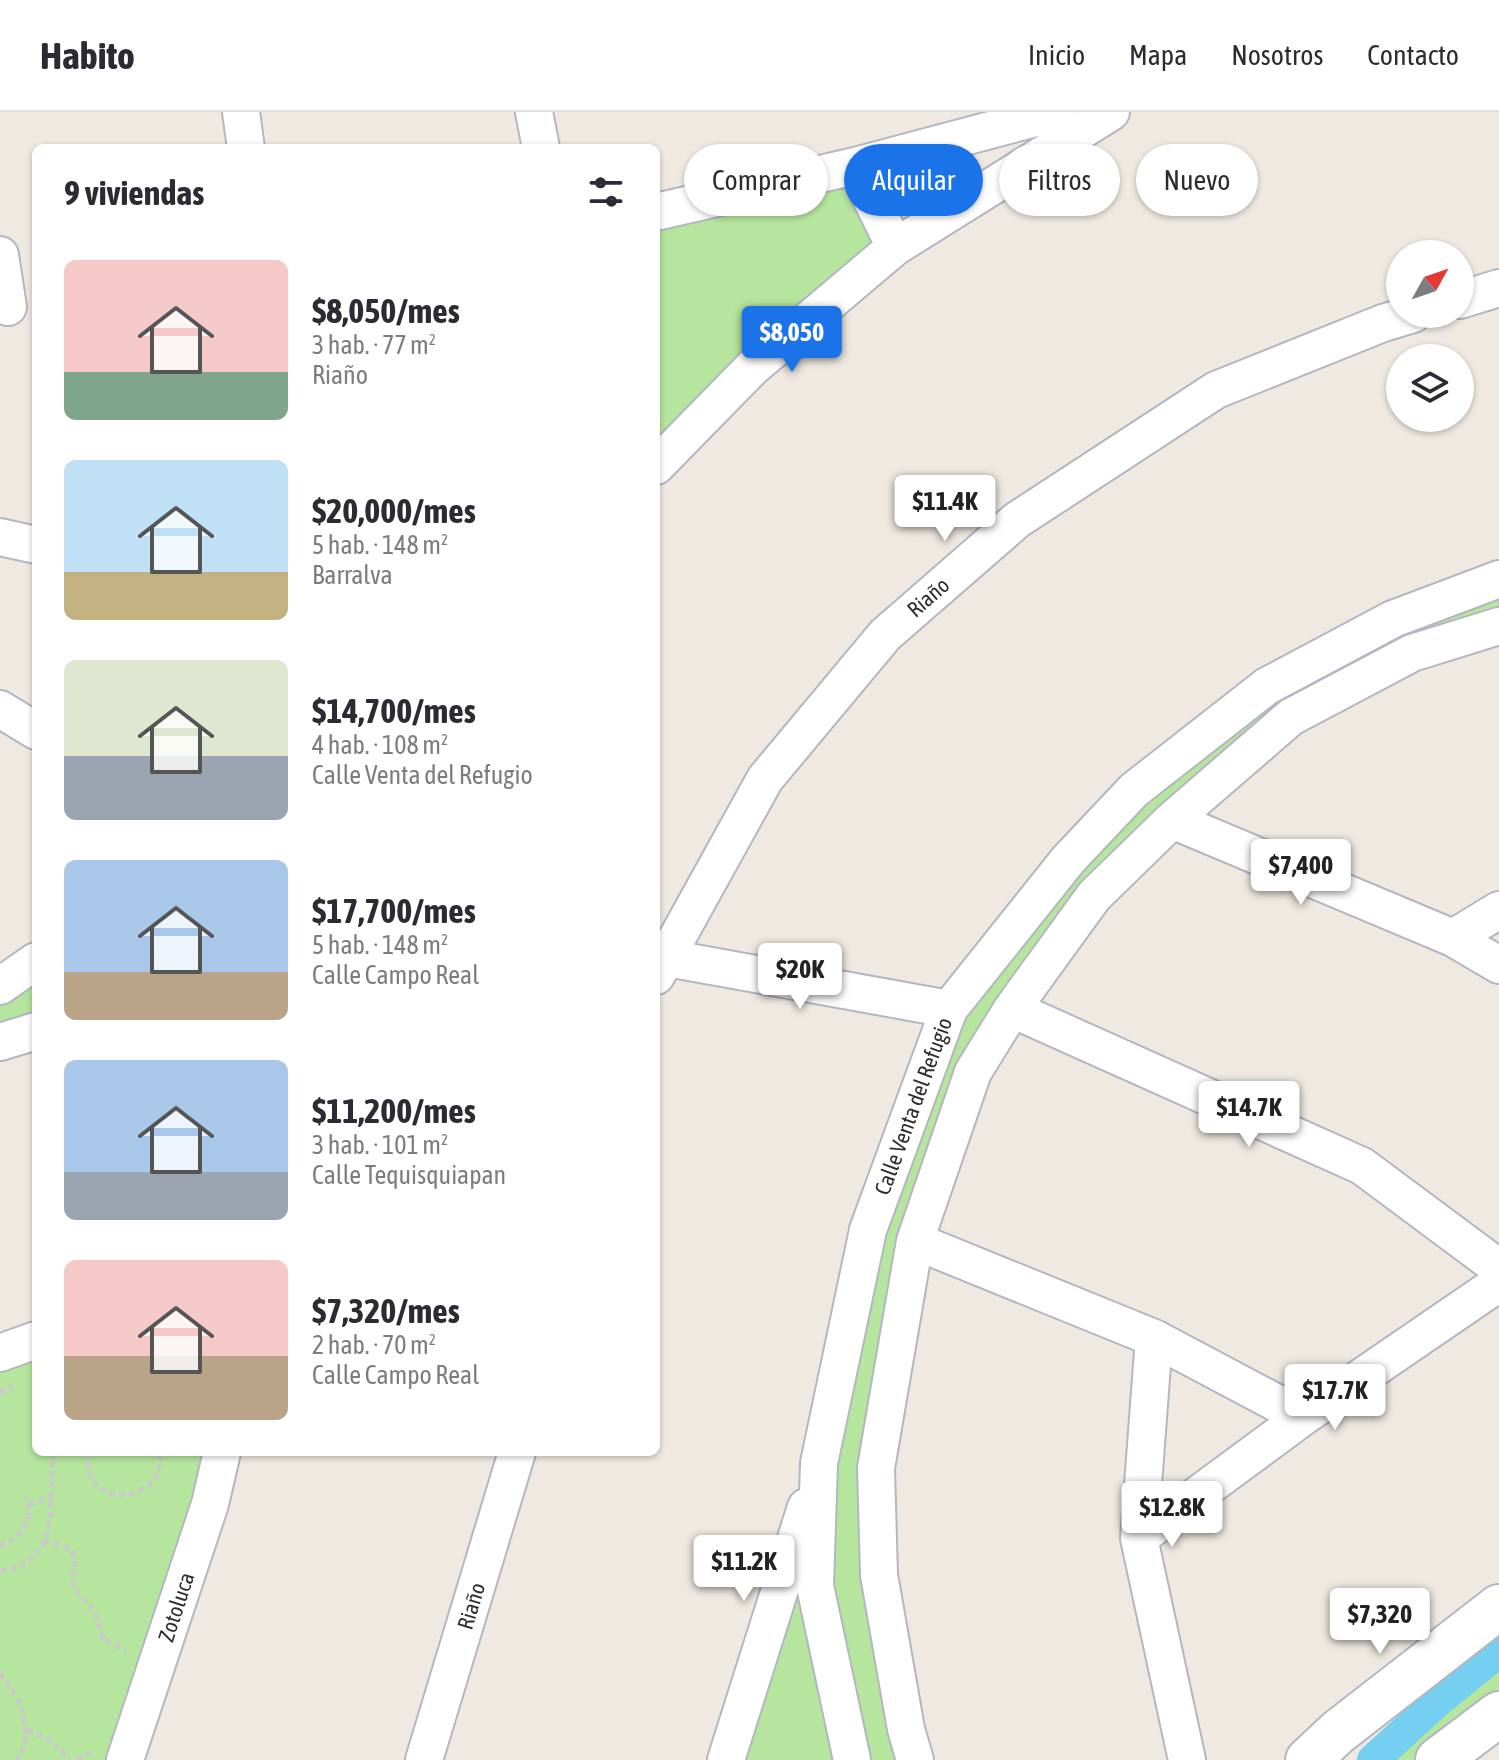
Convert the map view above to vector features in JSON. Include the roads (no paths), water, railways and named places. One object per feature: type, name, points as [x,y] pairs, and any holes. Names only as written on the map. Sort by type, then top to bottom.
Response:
[{"type":"street","points":[[241,112],[245,144]]},
{"type":"street","points":[[534,112],[540,144]]},
{"type":"street","points":[[938,144],[1058,112]]},
{"type":"street","points":[[660,462],[752,368],[895,247],[1111,112]]},
{"type":"street","points":[[660,211],[844,169]]},
{"type":"street","points":[[880,216],[895,247]]},
{"type":"street","points":[[0,255],[15,308]]},
{"type":"street","points":[[1474,296],[1499,288]]},
{"type":"street","name":"Riaño","points":[[660,960],[765,779],[885,635],[1017,520],[1216,390],[1386,322]]},
{"type":"street","points":[[0,537],[32,544]]},
{"type":"street","name":"Calle Venta del Refugio","points":[[852,1760],[815,1586],[819,1463],[868,1230],[949,1009],[1068,860],[1146,780],[1267,686],[1393,619],[1499,579]]},
{"type":"street","name":"Calle Venta del Refugio","points":[[915,1760],[906,1729],[879,1575],[876,1468],[915,1241],[973,1072],[1012,1009],[1094,896],[1172,820],[1291,717],[1412,653],[1499,626]]},
{"type":"street","points":[[0,709],[32,729]]},
{"type":"street","points":[[1172,820],[1453,938],[1499,965]]},
{"type":"street","points":[[1453,938],[1499,910]]},
{"type":"street","points":[[660,962],[949,1009]]},
{"type":"street","points":[[0,986],[32,964]]},
{"type":"street","points":[[1012,1009],[1362,1166],[1499,1268]]},
{"type":"street","points":[[0,1042],[32,1032]]},
{"type":"street","points":[[915,1241],[1154,1338],[1303,1417]]},
{"type":"street","points":[[1139,1538],[1303,1417],[1499,1283]]},
{"type":"street","points":[[1154,1338],[1139,1538],[1187,1760]]},
{"type":"street","points":[[0,1353],[32,1341]]},
{"type":"street","name":"Zotoluca","points":[[125,1760],[210,1504],[221,1456]]},
{"type":"street","name":"Riaño","points":[[424,1760],[516,1456]]},
{"type":"street","points":[[726,1760],[819,1463],[876,1468]]},
{"type":"street","points":[[1308,1760],[1338,1732],[1499,1607]]},
{"type":"street","points":[[1438,1760],[1499,1714]]},
{"type":"waterway","points":[[1373,1760],[1499,1651]]}]
